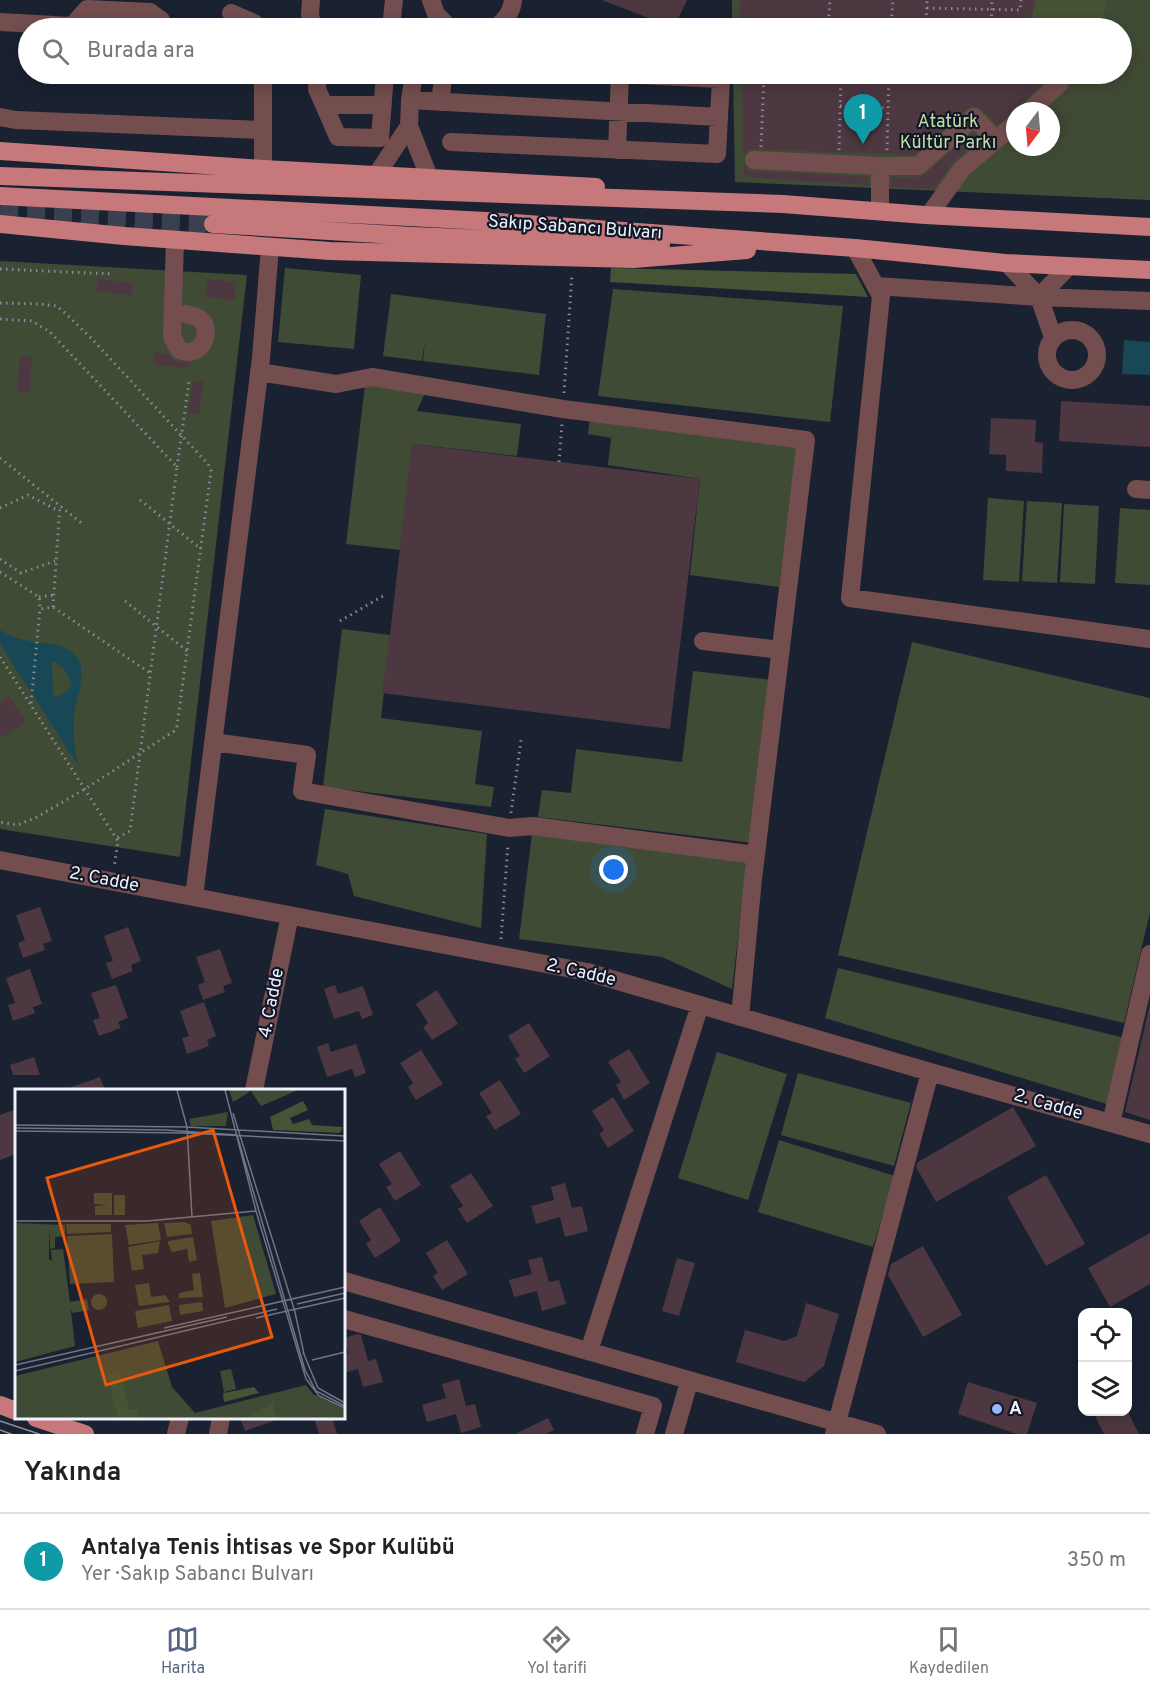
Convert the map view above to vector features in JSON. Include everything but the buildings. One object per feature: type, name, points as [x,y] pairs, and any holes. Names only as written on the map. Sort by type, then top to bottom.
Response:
[{"type":"main road","points":[[0,151],[262,169],[559,184],[783,204]]},
{"type":"main road","name":"Sakıp Sabancı Bulvarı","points":[[0,176],[783,204],[929,215],[1150,226]]},
{"type":"main road","name":"Sakıp Sabancı Bulvarı","points":[[0,196],[486,221],[855,248],[1008,264],[1150,270]]},
{"type":"main road","points":[[0,224],[270,247],[633,259],[758,249],[828,247]]},
{"type":"main road","points":[[213,224],[424,237],[758,249]]},
{"type":"main road","points":[[0,1405],[15,1411]]},
{"type":"main road","points":[[39,1419],[85,1434]]},
{"type":"street","points":[[311,0],[311,18]]},
{"type":"street","points":[[392,18],[394,0]]},
{"type":"street","points":[[431,0],[439,18]]},
{"type":"street","points":[[506,18],[513,0]]},
{"type":"street","points":[[80,18],[87,9],[150,12],[158,18]]},
{"type":"street","points":[[231,13],[242,18]]},
{"type":"street","points":[[0,22],[18,23]]},
{"type":"street","points":[[262,84],[262,169]]},
{"type":"street","points":[[317,84],[317,89],[339,137],[380,138],[384,89]]},
{"type":"street","points":[[440,102],[442,84]]},
{"type":"street","points":[[617,150],[619,84]]},
{"type":"street","points":[[451,142],[717,154],[721,84]]},
{"type":"street","points":[[1039,102],[1059,84]]},
{"type":"street","points":[[324,105],[384,89],[411,88],[440,102],[719,117]]},
{"type":"street","points":[[411,88],[409,126],[429,177]]},
{"type":"street","points":[[0,117],[16,120],[262,130]]},
{"type":"street","points":[[754,160],[918,166],[974,117],[996,140]]},
{"type":"street","points":[[377,174],[409,126]]},
{"type":"street","points":[[929,215],[962,170],[1006,132]]},
{"type":"street","points":[[880,210],[883,166]]},
{"type":"street","points":[[175,240],[172,337],[179,350],[189,352],[197,350],[204,342],[206,333],[205,325],[200,319],[186,314]]},
{"type":"street","points":[[194,897],[259,372],[270,247]]},
{"type":"street","points":[[855,248],[881,296],[850,598],[1150,639]]},
{"type":"street","points":[[1008,264],[1039,297],[1053,337]]},
{"type":"street","points":[[1039,297],[1069,266]]},
{"type":"street","points":[[876,286],[1150,302]]},
{"type":"street","points":[[259,372],[336,384],[372,377],[563,409],[806,440],[755,861],[740,1017]]},
{"type":"street","points":[[703,641],[781,650]]},
{"type":"street","points":[[213,742],[307,755],[302,791],[509,828],[533,826],[737,852],[748,854],[755,861]]},
{"type":"street","name":"2. Cadde","points":[[0,860],[587,972],[1150,1134]]},
{"type":"street","name":"4. Cadde","points":[[254,1089],[290,915]]},
{"type":"street","points":[[1111,1123],[1143,1020],[1150,954]]},
{"type":"street","points":[[589,1351],[700,1005]]},
{"type":"street","points":[[836,1429],[930,1072]]},
{"type":"street","points":[[345,1281],[589,1351],[836,1429],[877,1434]]},
{"type":"street","points":[[345,1319],[653,1406],[645,1434]]},
{"type":"street","points":[[674,1434],[689,1382]]},
{"type":"street","points":[[176,1434],[180,1419]]},
{"type":"street","points":[[218,1434],[221,1419]]},
{"type":"path","points":[[829,18],[830,0]]},
{"type":"path","points":[[892,18],[893,0]]},
{"type":"path","points":[[926,18],[927,0]]},
{"type":"path","points":[[992,0],[992,18]]},
{"type":"path","points":[[927,8],[1020,10],[1021,0]]},
{"type":"path","points":[[761,141],[764,84]]},
{"type":"path","points":[[838,164],[841,84]]},
{"type":"path","points":[[883,166],[889,84]]},
{"type":"path","points":[[840,106],[888,108]]},
{"type":"path","points":[[559,462],[574,257]]},
{"type":"path","points":[[0,269],[114,274]]},
{"type":"path","points":[[0,303],[56,306],[63,311],[93,339],[182,435],[208,464],[211,471],[177,726],[174,731],[85,789],[37,817],[18,825],[0,822]]},
{"type":"path","points":[[0,319],[32,321],[50,332],[177,467]]},
{"type":"path","points":[[117,838],[130,831],[189,381]]},
{"type":"path","points":[[0,458],[84,525]]},
{"type":"path","points":[[0,508],[28,495],[59,511]]},
{"type":"path","points":[[140,500],[201,549]]},
{"type":"path","points":[[53,607],[60,506]]},
{"type":"path","points":[[0,559],[21,573],[56,561]]},
{"type":"path","points":[[0,572],[39,597],[54,596]]},
{"type":"path","points":[[340,621],[383,596]]},
{"type":"path","points":[[31,705],[40,609],[39,597]]},
{"type":"path","points":[[125,602],[187,651]]},
{"type":"path","points":[[40,609],[53,607],[150,673]]},
{"type":"path","points":[[0,657],[117,838],[112,881]]},
{"type":"path","points":[[499,956],[509,828],[521,740]]},
{"type":"green space","name":"Atatürk Kültür Parkı","points":[[732,0],[1150,0],[1150,200],[735,182],[733,84],[1132,84],[1132,18],[732,18]]},
{"type":"green space","points":[[1036,0],[1107,0],[1103,18],[1032,18]]},
{"type":"green space","points":[[0,261],[247,275],[180,857],[0,829]]},
{"type":"green space","points":[[285,268],[361,275],[354,349],[278,342]]},
{"type":"green space","points":[[611,268],[856,274],[868,297],[610,282]]},
{"type":"green space","points":[[613,289],[843,306],[830,422],[598,396]]},
{"type":"green space","points":[[391,294],[546,314],[539,375],[423,361],[425,339],[422,361],[383,356]]},
{"type":"green space","points":[[365,385],[425,393],[417,411],[521,424],[517,456],[413,444],[400,550],[346,544]]},
{"type":"green space","points":[[590,416],[798,443],[779,587],[690,575],[700,479],[608,465],[611,438],[588,434]]},
{"type":"green space","points":[[988,498],[1024,501],[1019,582],[983,580]]},
{"type":"green space","points":[[1027,501],[1062,503],[1057,583],[1022,581]]},
{"type":"green space","points":[[1064,504],[1099,506],[1095,584],[1060,582]]},
{"type":"green space","points":[[1120,508],[1150,510],[1150,585],[1115,583]]},
{"type":"green space","points":[[342,629],[390,635],[381,718],[482,731],[475,784],[494,787],[491,807],[323,787]]},
{"type":"green space","points":[[912,642],[1150,698],[1150,912],[1124,1023],[838,955]]},
{"type":"green space","points":[[693,671],[772,680],[753,843],[538,817],[542,790],[571,793],[576,749],[682,762]]},
{"type":"green space","points":[[325,809],[487,834],[481,928],[354,896],[348,874],[316,865]]},
{"type":"green space","points":[[533,826],[748,854],[732,989],[662,957],[519,939]]},
{"type":"green space","points":[[838,968],[1125,1038],[1110,1105],[825,1018]]},
{"type":"green space","points":[[717,1052],[787,1074],[748,1200],[678,1178]]},
{"type":"green space","points":[[798,1073],[911,1103],[894,1166],[781,1135]]},
{"type":"green space","points":[[779,1140],[895,1176],[873,1247],[758,1212]]},
{"type":"water","points":[[1124,340],[1150,342],[1150,375],[1122,374]]},
{"type":"water","points":[[0,630],[24,640],[60,646],[75,655],[82,671],[74,723],[75,748],[79,767],[0,644]],"holes":[[[55,662],[63,668],[72,683],[68,690],[56,698],[53,696],[52,663]]]},
{"type":"tunnel","points":[[0,214],[213,224]]},
{"type":"tram line","points":[[0,1421],[39,1434]]},
{"type":"tram line","points":[[0,1430],[11,1434]]},
{"type":"place","name":"Antalya Tenis İhtisas ve Spor Kulübü","points":[[863,144]]},
{"type":"place","name":"A","points":[[997,1409]]}]
